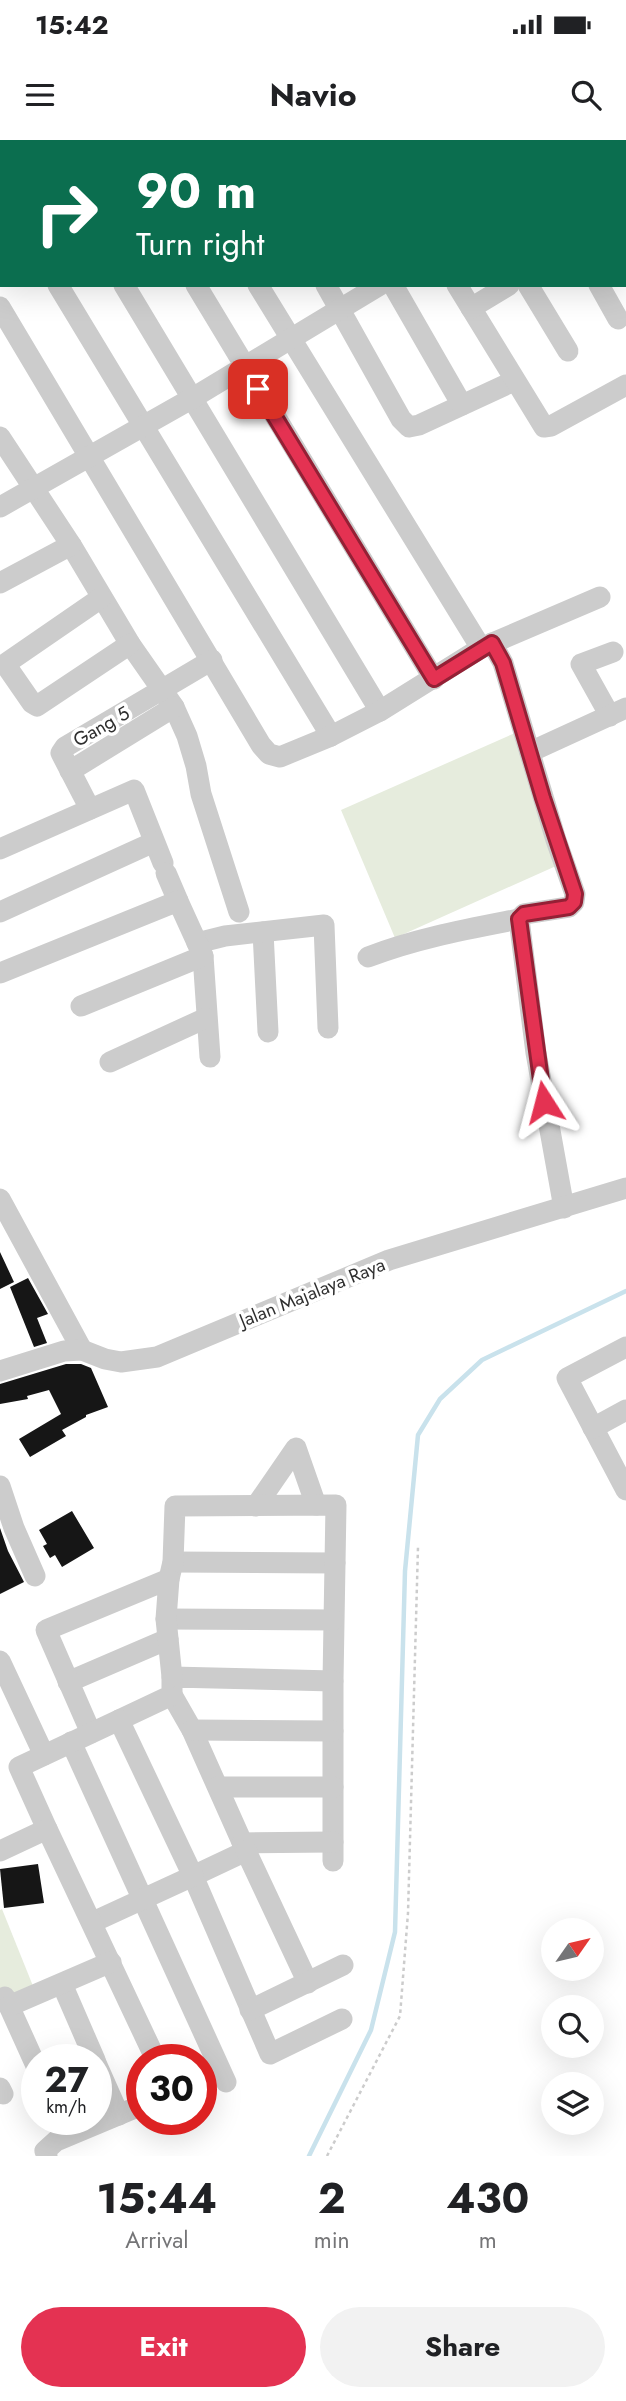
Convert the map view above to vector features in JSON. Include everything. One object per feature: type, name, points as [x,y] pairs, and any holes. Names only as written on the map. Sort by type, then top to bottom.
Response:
[{"type":"street","points":[[59,287],[331,736]]},
{"type":"street","points":[[125,287],[380,711]]},
{"type":"street","points":[[197,287],[434,679]]},
{"type":"street","points":[[259,287],[290,340],[487,646],[503,663],[576,898],[569,907],[524,914],[519,919],[399,945],[368,957]]},
{"type":"street","points":[[327,287],[406,425],[419,425],[514,381]]},
{"type":"street","points":[[0,507],[191,399],[377,287]]},
{"type":"street","points":[[394,287],[462,405]]},
{"type":"street","points":[[458,287],[541,426],[546,428],[626,385]]},
{"type":"street","points":[[471,308],[506,287]]},
{"type":"street","points":[[529,287],[568,351]]},
{"type":"street","points":[[600,287],[618,319]]},
{"type":"street","points":[[0,307],[261,746],[269,754],[280,757],[331,736],[380,711],[487,646],[600,597]]},
{"type":"street","points":[[0,437],[71,545],[130,644],[168,699],[187,736],[201,794],[239,912]]},
{"type":"street","points":[[0,583],[71,545]]},
{"type":"street","points":[[101,598],[3,666],[37,706],[130,644]]},
{"type":"street","points":[[530,752],[618,712],[581,664],[613,652]]},
{"type":"street","points":[[168,699],[212,660]]},
{"type":"street","name":"Gang 5","points":[[90,809],[61,753],[65,747],[168,699]]},
{"type":"street","points":[[0,849],[134,790],[200,950],[210,1057]]},
{"type":"street","points":[[0,912],[154,842]]},
{"type":"street","points":[[0,974],[178,901]]},
{"type":"street","points":[[519,919],[546,1115],[564,1208]]},
{"type":"street","points":[[81,1006],[225,936],[324,925],[328,1028]]},
{"type":"street","points":[[263,932],[268,1032]]},
{"type":"street","points":[[110,1062],[206,1018]]},
{"type":"street","name":"Jalan Majalaya Raya","points":[[0,1371],[50,1354],[82,1350],[121,1362],[157,1357],[388,1260],[626,1188]]},
{"type":"street","points":[[0,1199],[82,1350]]},
{"type":"street","points":[[624,1480],[567,1378],[626,1347]]},
{"type":"street","points":[[593,1428],[626,1410]]},
{"type":"street","points":[[256,1506],[294,1438],[316,1505]]},
{"type":"street","points":[[0,1486],[14,1528],[35,1576]]},
{"type":"street","points":[[93,1922],[192,1876],[244,1847],[333,1851],[332,1681],[336,1505],[175,1507],[167,1629],[172,1686],[244,1847],[308,1983]]},
{"type":"street","points":[[91,1733],[46,1630],[171,1570],[335,1563]]},
{"type":"street","points":[[68,1682],[167,1629],[333,1620]]},
{"type":"street","points":[[0,1661],[9,1703],[44,1755]]},
{"type":"street","points":[[149,2044],[47,1829],[9,1771],[119,1720],[172,1686],[332,1681]]},
{"type":"street","points":[[119,1720],[192,1876],[270,2054],[342,2019]]},
{"type":"street","points":[[192,1730],[333,1731]]},
{"type":"street","points":[[71,1742],[226,2082]]},
{"type":"street","points":[[218,1787],[333,1787]]},
{"type":"street","points":[[0,1851],[47,1829]]},
{"type":"street","points":[[26,2044],[7,2001],[62,1984],[111,1962]]},
{"type":"street","points":[[250,2010],[343,1965]]},
{"type":"street","points":[[62,1984],[88,2044]]},
{"type":"street","points":[[112,2099],[119,2115]]},
{"type":"street","points":[[112,2117],[126,2112]]},
{"type":"street","points":[[47,2156],[45,2151],[59,2135]]},
{"type":"path","points":[[327,2156],[400,2015],[408,1913],[418,1547]]},
{"type":"green space","points":[[515,733],[565,862],[395,938],[341,810]]},
{"type":"green space","points":[[2,1909],[33,1986],[0,1999],[0,1910]]},
{"type":"building","points":[[0,1252],[14,1282],[0,1289]]},
{"type":"building","points":[[28,1278],[48,1314],[37,1318],[47,1343],[34,1347],[10,1287]]},
{"type":"building","points":[[66,1364],[81,1364],[91,1368],[108,1407],[86,1415],[62,1430],[66,1436],[30,1457],[19,1439],[61,1414],[49,1390],[27,1396],[28,1399],[0,1404],[0,1384]]},
{"type":"building","points":[[72,1511],[94,1548],[62,1567],[55,1555],[50,1558],[43,1546],[47,1544],[39,1530]]},
{"type":"building","points":[[0,1528],[24,1582],[0,1594]]},
{"type":"building","points":[[38,1864],[44,1903],[4,1908],[0,1869]]},
{"type":"waterway","points":[[309,2156],[371,2030],[395,1932],[405,1571],[418,1435],[440,1399],[482,1360],[626,1291]]},
{"type":"route","points":[[258,389],[434,679],[492,643],[503,663],[576,898],[569,907],[524,914],[519,919],[544,1102]]}]
